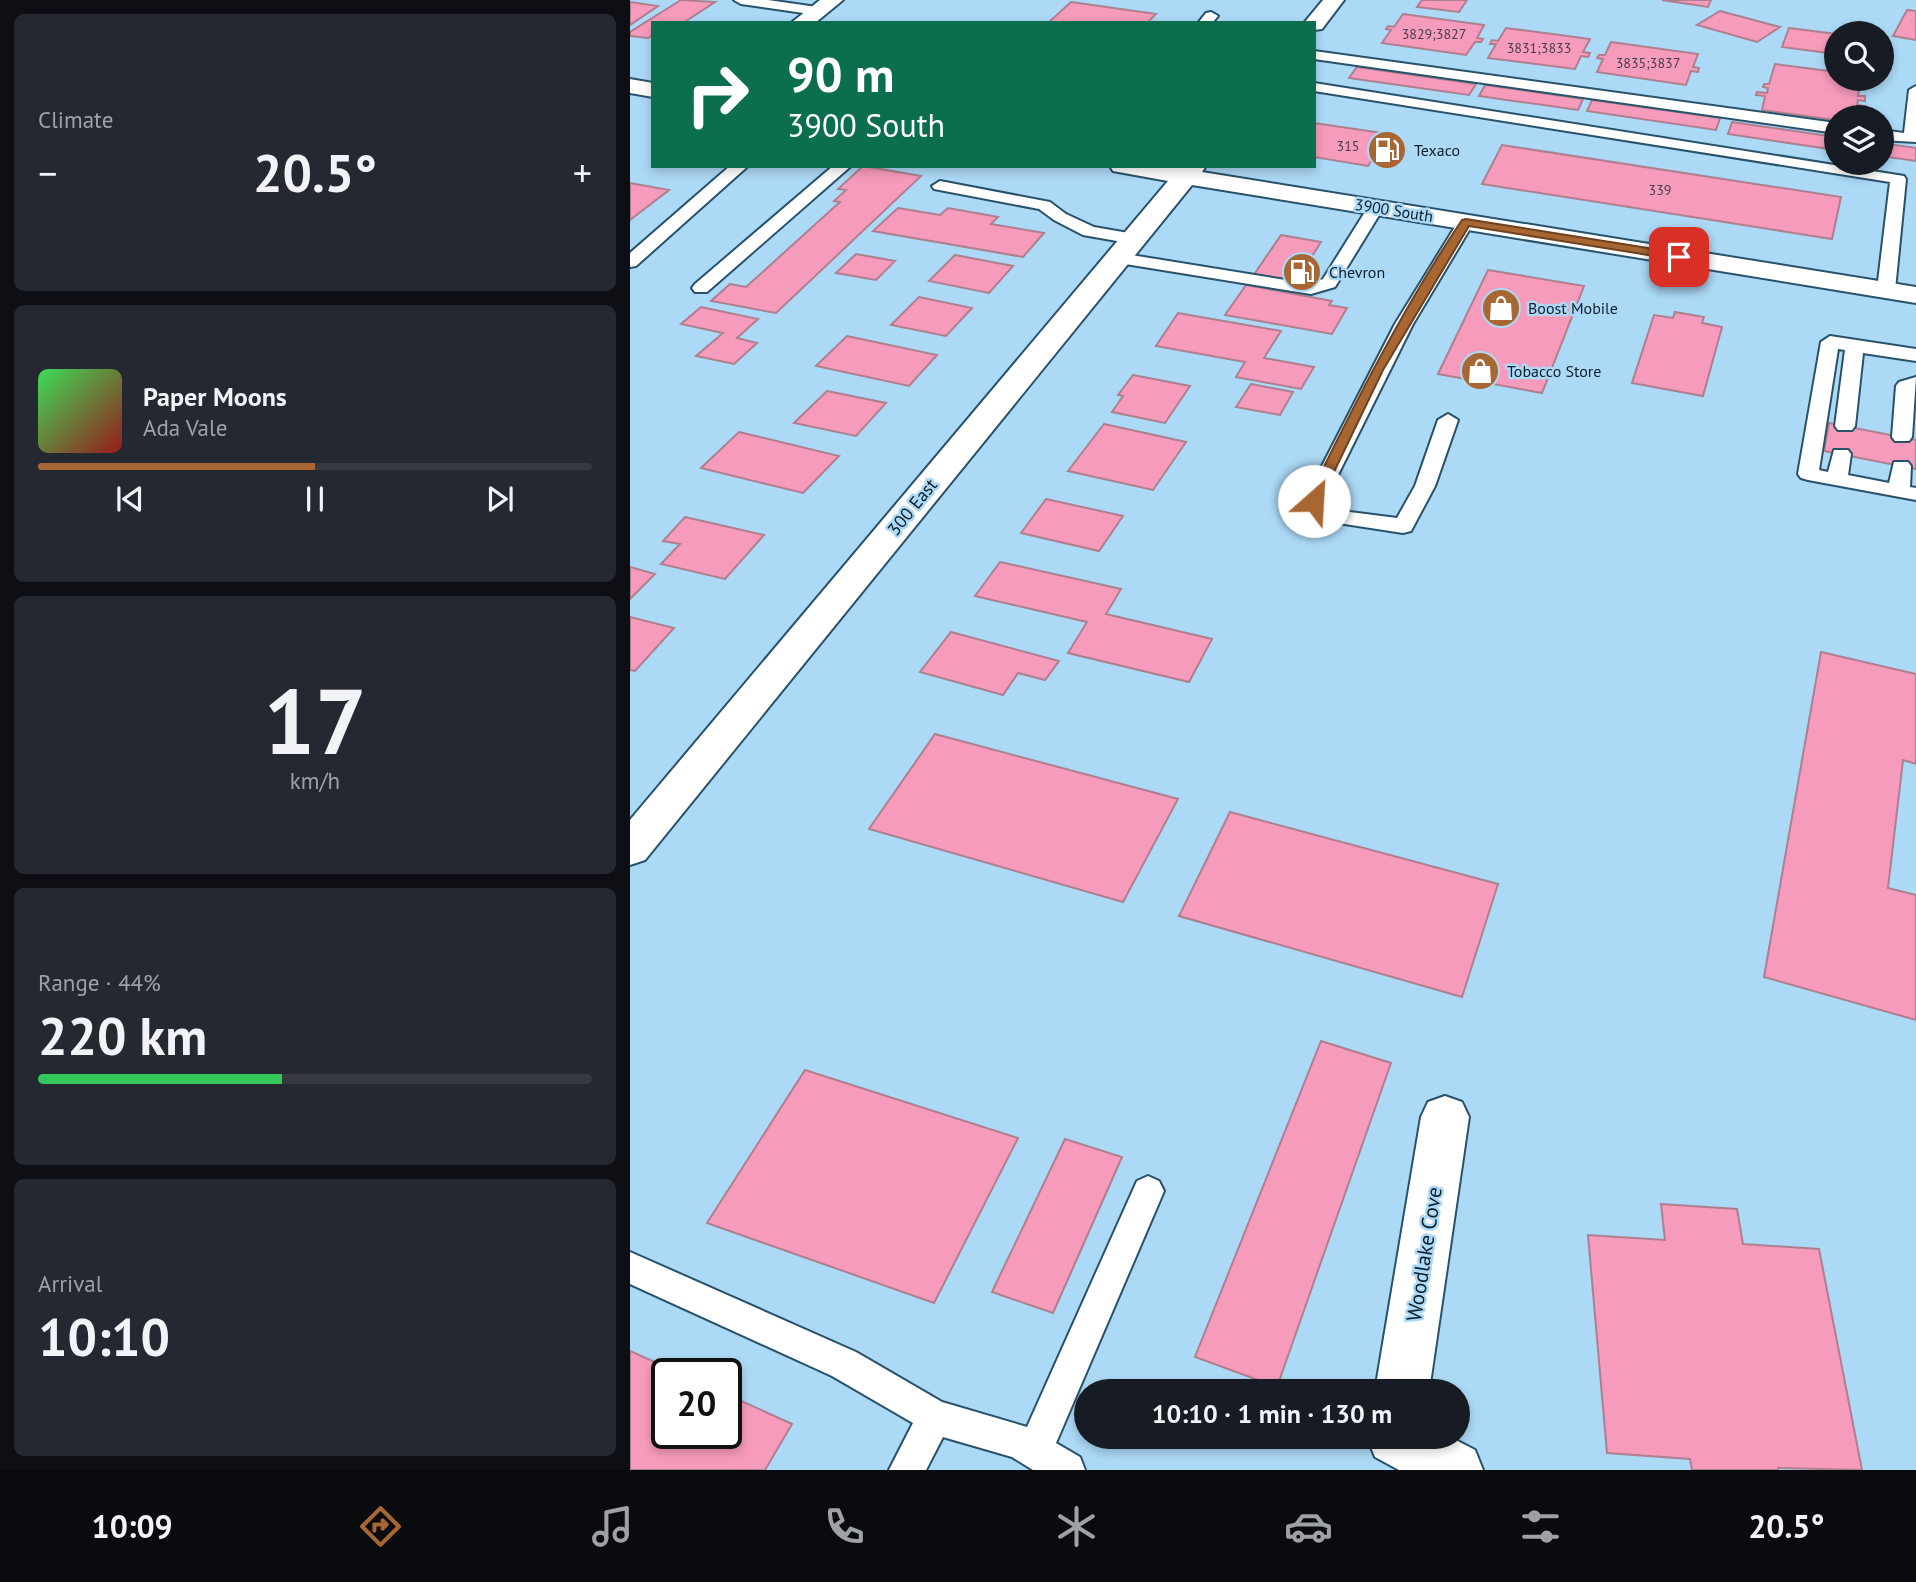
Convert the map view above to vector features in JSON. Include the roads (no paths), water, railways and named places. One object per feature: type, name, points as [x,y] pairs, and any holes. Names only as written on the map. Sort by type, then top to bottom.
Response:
[{"type":"street","points":[[1316,22],[1334,0]]},
{"type":"street","points":[[630,86],[651,90]]},
{"type":"street","name":"3900 South","points":[[1145,168],[1190,172],[1376,207],[1916,295]]},
{"type":"street","name":"300 East","points":[[630,849],[1190,172]]},
{"type":"street","name":"Woodlake Cove","points":[[1404,1379],[1445,1117]]},
{"type":"street","points":[[1417,1449],[1455,1470]]},
{"type":"lane","points":[[741,0],[817,11]]},
{"type":"lane","points":[[1316,55],[1824,126]]},
{"type":"lane","points":[[1316,87],[1898,180],[1886,290]]},
{"type":"lane","points":[[1894,137],[1911,139],[1916,90]]},
{"type":"lane","points":[[630,261],[738,168]]},
{"type":"lane","points":[[701,288],[841,168]]},
{"type":"lane","points":[[940,186],[1044,205],[1060,217],[1126,248],[1311,289],[1329,283],[1376,207]]},
{"type":"lane","points":[[1448,420],[1425,486],[1403,526],[1345,518],[1314,501],[1377,370],[1434,271],[1466,222]]},
{"type":"lane","points":[[1901,466],[1907,493],[1808,474],[1830,342],[1916,355]]},
{"type":"lane","points":[[1845,426],[1856,346]]},
{"type":"lane","points":[[1902,437],[1906,386],[1916,383]]},
{"type":"lane","points":[[1838,479],[1841,454]]},
{"type":"lane","points":[[1034,1452],[1148,1191]]},
{"type":"lane","points":[[630,1268],[844,1364],[935,1417],[1020,1442],[1067,1470]]},
{"type":"lane","points":[[907,1470],[935,1417]]},
{"type":"place","name":"Texaco","points":[[1387,150]]},
{"type":"place","name":"Chevron","points":[[1302,272]]},
{"type":"place","name":"Boost Mobile","points":[[1501,308]]},
{"type":"place","name":"Tobacco Store","points":[[1480,371]]}]
